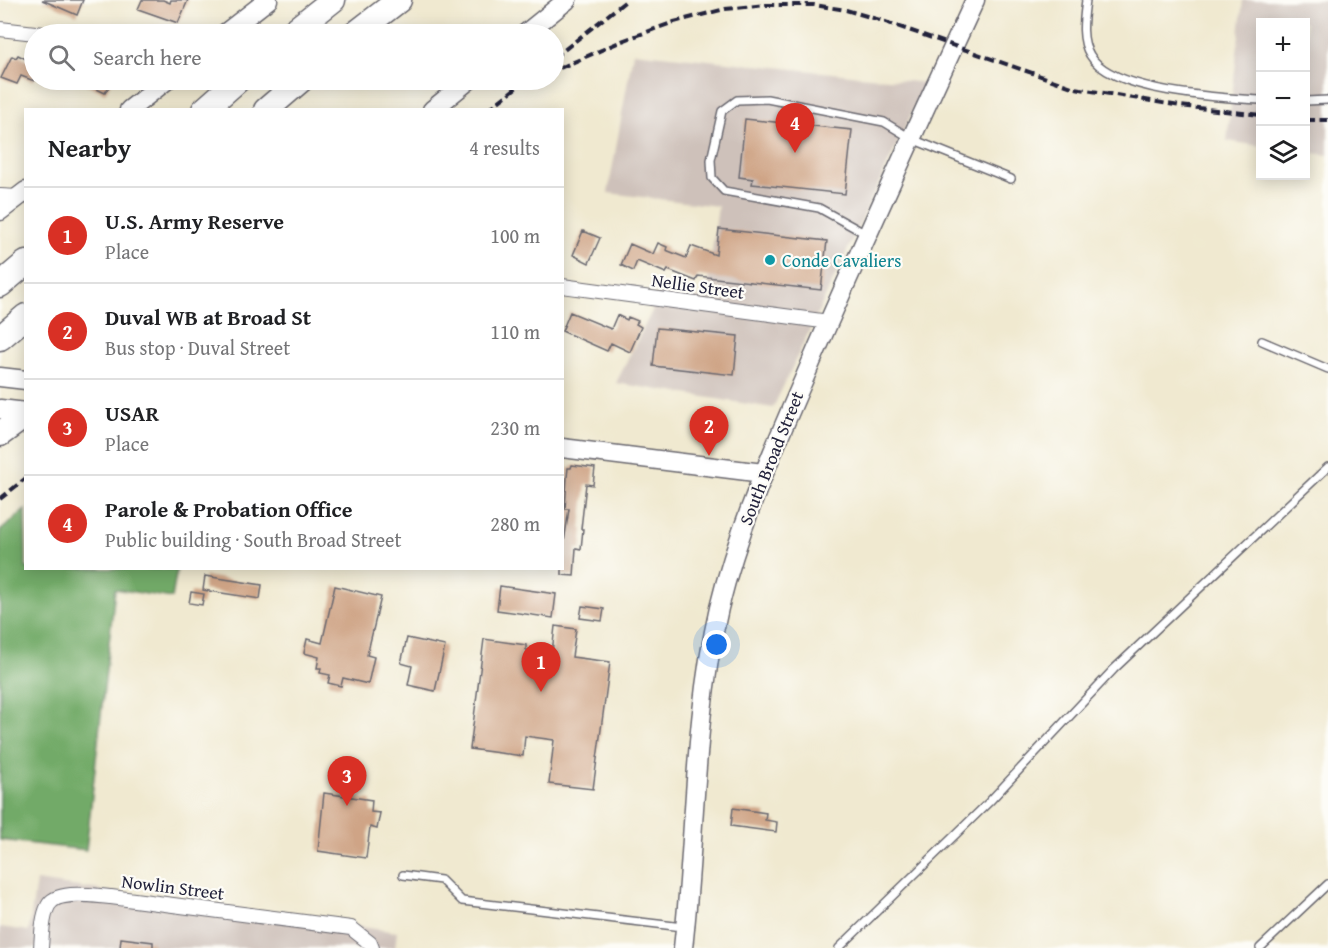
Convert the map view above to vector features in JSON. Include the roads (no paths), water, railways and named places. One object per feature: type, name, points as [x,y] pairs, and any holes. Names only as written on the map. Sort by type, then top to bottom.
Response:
[{"type":"highway","points":[[303,24],[333,0]]},
{"type":"highway","points":[[368,24],[399,0]]},
{"type":"highway","points":[[206,108],[227,90]]},
{"type":"highway","points":[[268,108],[289,90]]},
{"type":"highway","points":[[0,285],[24,265]]},
{"type":"highway","points":[[0,338],[24,318]]},
{"type":"highway","points":[[0,434],[24,416]]},
{"type":"street","points":[[237,24],[268,0]]},
{"type":"street","points":[[537,24],[567,0]]},
{"type":"street","name":"South Broad Street","points":[[683,948],[696,758],[707,668],[728,573],[746,515],[763,473],[829,321],[975,0]]},
{"type":"street","points":[[0,29],[24,32]]},
{"type":"street","points":[[132,108],[154,90]]},
{"type":"street","points":[[434,108],[457,90]]},
{"type":"street","points":[[0,196],[22,194]]},
{"type":"street","points":[[0,212],[22,194]]},
{"type":"street","name":"Nellie Street","points":[[564,286],[829,321]]},
{"type":"street","points":[[0,377],[24,380]]},
{"type":"street","points":[[0,409],[24,414]]},
{"type":"street","points":[[564,448],[763,473]]},
{"type":"street","name":"Nowlin Street","points":[[40,948],[49,903],[58,897],[74,895],[111,897],[351,928],[370,943],[372,948]]},
{"type":"lane","points":[[1086,0],[1084,40],[1089,55],[1101,69],[1146,86],[1191,94],[1256,100]]},
{"type":"lane","points":[[868,236],[819,208],[724,191],[712,178],[711,160],[722,111],[737,100],[767,99],[884,122],[912,139],[1011,179]]},
{"type":"lane","points":[[1310,101],[1328,100]]},
{"type":"lane","points":[[1262,341],[1328,369]]},
{"type":"lane","points":[[839,948],[989,802],[1114,669],[1328,467]]},
{"type":"lane","points":[[403,875],[441,880],[462,901],[685,927]]},
{"type":"lane","points":[[1260,948],[1328,884]]},
{"type":"railway","points":[[564,50],[627,0]]},
{"type":"railway","points":[[564,66],[674,22],[725,9],[766,5],[814,5],[846,10],[880,20],[1075,88],[1180,106],[1256,115]]},
{"type":"railway","points":[[491,108],[513,90]]},
{"type":"railway","points":[[1310,120],[1328,120]]},
{"type":"railway","points":[[0,499],[24,480]]},
{"type":"place","name":"Parole & Probation Office","points":[[795,153]]},
{"type":"place","name":"Conde Cavaliers","points":[[770,260]]},
{"type":"place","name":"Duval WB at Broad St","points":[[709,456]]},
{"type":"place","name":"U.S. Army Reserve","points":[[541,692]]},
{"type":"place","name":"USAR","points":[[347,806]]}]
